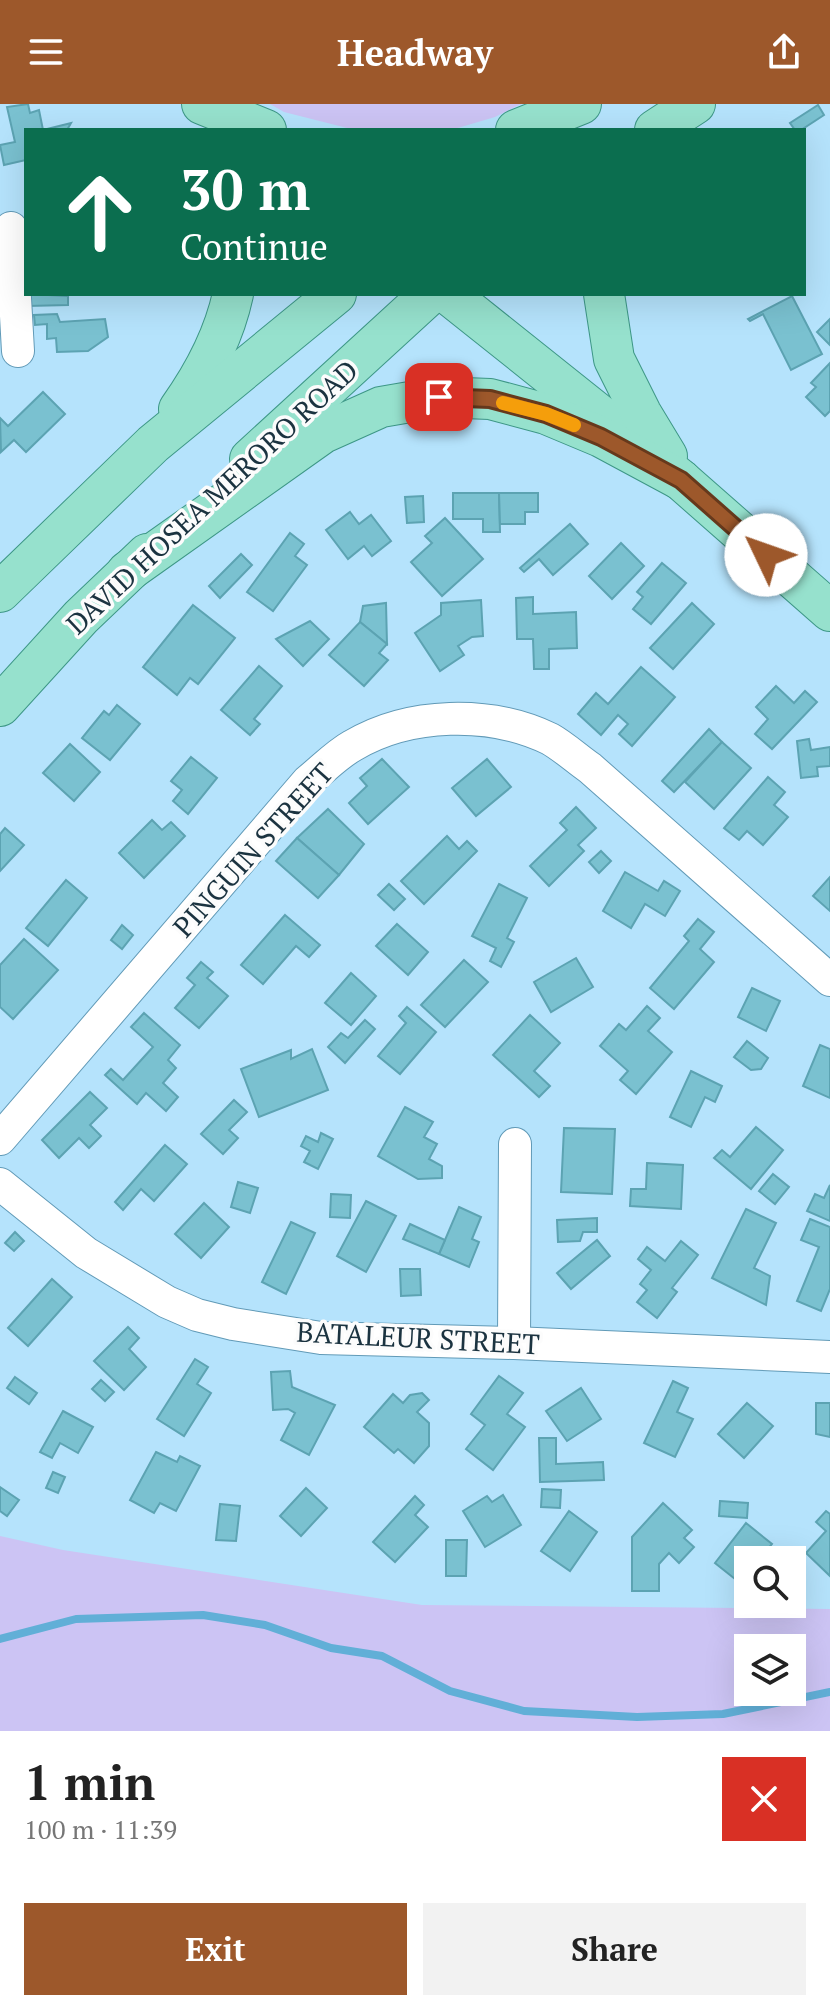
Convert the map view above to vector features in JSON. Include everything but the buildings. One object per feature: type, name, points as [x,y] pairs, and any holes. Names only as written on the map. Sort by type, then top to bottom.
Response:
[{"type":"main road","points":[[185,104],[199,128]]},
{"type":"main road","points":[[192,104],[225,128]]},
{"type":"main road","points":[[202,104],[261,128]]},
{"type":"main road","points":[[521,128],[582,104]]},
{"type":"main road","points":[[550,128],[582,104]]},
{"type":"main road","points":[[658,128],[695,104]]},
{"type":"main road","points":[[685,128],[709,104]]},
{"type":"main road","points":[[153,444],[198,383],[227,320],[233,296]]},
{"type":"main road","points":[[0,592],[153,444],[334,296]]},
{"type":"main road","name":"DAVID HOSEA MERORO ROAD","points":[[0,706],[127,572],[428,296]]},
{"type":"main road","points":[[451,296],[681,480],[830,611]]},
{"type":"main road","points":[[604,296],[614,359],[641,413],[681,480]]},
{"type":"main road","points":[[127,572],[323,433],[381,407],[439,397],[490,399],[546,414],[601,437],[681,480]]},
{"type":"street","points":[[11,228],[7,292],[18,351]]},
{"type":"street","name":"PINGUIN STREET","points":[[0,1139],[308,781],[351,746],[397,725],[453,718],[511,725],[551,740],[590,768],[830,980]]},
{"type":"street","points":[[514,1343],[515,1144]]},
{"type":"street","name":"BATALEUR STREET","points":[[0,1184],[86,1253],[167,1302],[197,1315],[233,1324],[321,1338],[830,1357]]},
{"type":"shaded area","points":[[270,104],[521,104],[495,117],[458,128],[347,128],[284,112]]},
{"type":"shaded area","points":[[0,1536],[63,1550],[422,1605],[734,1608],[734,1618],[806,1618],[806,1609],[830,1609],[830,1731],[0,1731]]},
{"type":"waterway","points":[[0,1639],[76,1619],[203,1615],[265,1625],[331,1648],[382,1656],[450,1691],[524,1711],[637,1717],[723,1714],[830,1692]]},
{"type":"slow traffic","points":[[503,403],[574,425]]},
{"type":"route","points":[[439,397],[490,399],[546,414],[601,437],[681,480],[766,555]]}]
